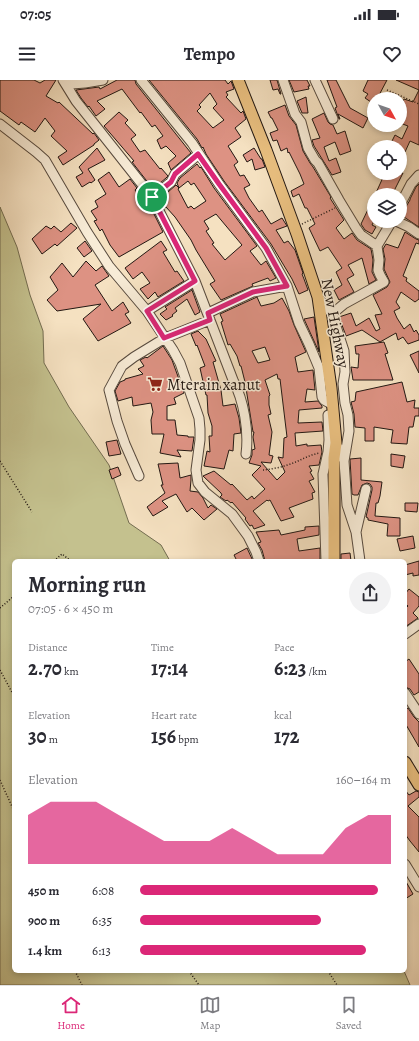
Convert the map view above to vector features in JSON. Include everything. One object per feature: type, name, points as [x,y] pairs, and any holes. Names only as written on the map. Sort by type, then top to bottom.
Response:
[{"type":"main road","name":"New Highway","points":[[238,80],[295,228],[318,296],[326,348],[330,403],[336,444],[334,458],[334,559]]},
{"type":"main road","points":[[407,765],[419,785]]},
{"type":"street","points":[[63,80],[76,101],[152,197],[195,281],[238,388],[243,407],[247,443],[246,454]]},
{"type":"street","points":[[66,80],[72,84],[103,80]]},
{"type":"street","points":[[141,80],[192,143],[219,184],[266,248],[287,286],[299,323],[310,344],[319,368],[322,397],[330,403],[328,452],[322,474],[326,559]]},
{"type":"street","points":[[283,80],[295,114],[301,122],[308,148],[356,228],[361,234],[377,246]]},
{"type":"street","points":[[315,80],[333,120]]},
{"type":"street","points":[[0,124],[45,160],[105,260],[147,311],[173,350],[180,362],[199,418],[200,440],[196,470],[198,483],[205,492],[232,514],[248,536],[258,559]]},
{"type":"street","points":[[152,197],[171,182],[175,174],[198,154]]},
{"type":"street","points":[[407,192],[411,184],[419,175]]},
{"type":"street","points":[[407,226],[419,234]]},
{"type":"street","points":[[332,314],[344,304],[384,282],[378,270],[379,260],[377,246],[388,228]]},
{"type":"street","points":[[147,311],[195,281]]},
{"type":"street","points":[[139,476],[124,444],[109,390],[122,366],[164,338],[209,317],[253,292],[287,286]]},
{"type":"street","points":[[318,296],[332,314],[345,358],[343,384],[349,431],[344,460],[347,505],[356,532],[360,559]]},
{"type":"street","points":[[328,452],[336,444],[344,460]]},
{"type":"street","points":[[356,532],[366,489]]},
{"type":"street","points":[[407,637],[419,624]]},
{"type":"street","points":[[407,695],[419,714]]},
{"type":"street","points":[[407,867],[419,887]]},
{"type":"path","points":[[386,90],[391,92]]},
{"type":"path","points":[[407,99],[419,104]]},
{"type":"path","points":[[295,228],[342,204]]},
{"type":"path","points":[[263,470],[297,462],[314,454],[328,452]]},
{"type":"path","points":[[0,461],[32,512]]},
{"type":"path","points":[[56,559],[62,554],[68,559]]},
{"type":"path","points":[[0,608],[12,598]]},
{"type":"path","points":[[0,670],[12,692]]},
{"type":"path","points":[[0,780],[12,807]]},
{"type":"path","points":[[76,973],[82,985]]},
{"type":"path","points":[[190,973],[199,985]]},
{"type":"path","points":[[329,973],[337,985]]},
{"type":"shaded area","points":[[0,207],[17,247],[30,295],[43,331],[44,363],[69,407],[109,465],[129,523],[161,545],[169,559],[12,559],[12,973],[405,973],[410,985],[0,985]]},
{"type":"building","points":[[0,80],[34,80],[40,83],[45,80],[56,80],[46,96],[58,103],[59,102],[93,134],[94,133],[99,140],[94,145],[63,165],[58,157],[67,151],[51,136],[55,131],[45,118],[35,132],[21,122],[19,125],[0,111]]},
{"type":"building","points":[[117,80],[135,80],[136,84],[191,153],[171,170],[168,163],[176,156],[166,146],[161,149],[157,140],[163,136],[155,125],[152,127],[122,89],[97,101],[105,109],[96,116],[76,90],[99,87],[100,89]]},
{"type":"building","points":[[149,80],[225,80],[228,84],[231,81],[234,89],[226,92],[228,95],[226,97],[241,113],[243,111],[246,119],[235,128],[241,137],[228,146],[238,162],[234,165],[240,176],[244,175],[250,185],[244,188],[259,212],[262,210],[271,224],[282,218],[287,226],[276,230],[284,243],[288,241],[295,250],[308,290],[299,294],[292,279],[271,244],[224,181],[197,139]],"holes":[[[210,93],[217,104],[213,108],[224,120],[213,128],[197,111],[201,107],[199,105]]]},
{"type":"building","points":[[270,80],[277,80],[281,94],[278,89],[273,90]]},
{"type":"building","points":[[289,80],[307,80],[310,86],[308,86],[309,89],[294,92]]},
{"type":"building","points":[[327,80],[336,80],[350,108],[367,117],[363,128],[338,114],[339,119],[335,108],[337,107]]},
{"type":"building","points":[[368,80],[387,80],[381,92],[367,92],[367,93],[363,91]]},
{"type":"building","points":[[396,80],[419,80],[419,90]]},
{"type":"building","points":[[419,90],[419,145],[410,141],[407,148],[407,140],[392,140],[395,135],[402,139],[405,132],[407,132],[407,100],[413,102]]},
{"type":"building","points":[[306,97],[308,113],[302,113],[297,101]]},
{"type":"building","points":[[285,105],[289,116],[296,125],[303,151],[344,220],[336,228],[344,239],[352,233],[357,240],[371,249],[373,260],[372,272],[376,280],[369,284],[362,258],[348,265],[354,275],[347,279],[354,292],[339,300],[334,290],[342,285],[336,272],[342,268],[328,247],[320,251],[309,228],[315,224],[307,208],[305,208],[299,194],[293,197],[291,191],[304,184],[300,174],[289,152],[288,153],[287,148],[281,151],[277,140],[273,141],[270,133],[278,130],[268,112]]},
{"type":"building","points":[[119,112],[128,120],[125,123],[136,135],[131,139],[140,152],[145,150],[160,169],[161,168],[168,176],[153,189],[132,162],[134,161],[104,126]]},
{"type":"building","points":[[324,113],[328,122],[333,125],[337,134],[345,131],[351,151],[340,155],[335,142],[324,147],[329,161],[336,158],[341,172],[332,175],[314,146],[312,140],[320,138],[312,119]]},
{"type":"building","points":[[97,148],[105,160],[88,169],[95,180],[82,187],[76,177],[83,173],[79,167]]},
{"type":"building","points":[[254,148],[262,159],[265,167],[255,170],[252,159],[247,162],[243,155]]},
{"type":"building","points":[[197,164],[200,168],[201,167],[214,188],[257,246],[250,251],[261,265],[266,261],[276,278],[270,281],[268,278],[252,284],[253,286],[221,300],[210,284],[215,281],[191,240],[160,199],[176,185],[179,188],[177,183],[180,178]],"holes":[[[188,181],[191,185],[194,183],[206,201],[194,209],[191,206],[188,208],[178,189]],[[216,214],[242,245],[225,260],[212,244],[214,243],[206,231],[209,229],[204,221]]]},
{"type":"building","points":[[109,172],[119,187],[130,179],[137,188],[135,190],[154,214],[163,232],[119,257],[110,245],[102,229],[100,231],[94,221],[97,220],[91,211],[98,207],[95,201],[106,194],[98,180]]},
{"type":"building","points":[[382,180],[400,180],[396,188],[378,188]]},
{"type":"building","points":[[419,184],[419,227],[407,219],[407,205]]},
{"type":"building","points":[[367,212],[367,228],[375,228],[372,234],[365,230],[361,224]]},
{"type":"building","points":[[71,223],[77,228],[57,246],[55,244],[42,254],[32,239],[46,226],[51,229],[54,226],[61,232]]},
{"type":"building","points":[[405,232],[419,240],[419,244],[416,243],[403,276],[407,278],[406,281],[419,291],[419,299],[415,302],[401,292],[396,302],[400,308],[394,311],[404,329],[410,324],[414,332],[416,330],[419,335],[419,340],[408,344],[403,337],[398,340],[396,333],[380,342],[362,330],[346,336],[339,317],[351,313],[356,326],[369,318],[376,331],[380,329],[375,315],[382,314],[373,295],[387,287],[390,282],[384,269],[385,259],[383,249],[386,244],[398,248]]},
{"type":"building","points":[[85,241],[92,251],[84,257],[77,248]]},
{"type":"building","points":[[161,241],[167,250],[163,252],[175,272],[177,271],[184,281],[158,297],[155,292],[148,299],[140,289],[150,283],[142,272],[133,279],[125,268]]},
{"type":"building","points":[[86,261],[96,271],[102,266],[109,276],[95,285],[112,311],[123,302],[129,312],[125,314],[131,323],[98,341],[83,319],[101,304],[57,311],[47,300],[58,290],[50,277],[62,263],[73,277]]},
{"type":"building","points":[[192,290],[200,312],[195,315],[187,299],[175,308],[177,311],[172,315],[173,316],[166,320],[160,314],[167,309],[165,307]]},
{"type":"building","points":[[257,297],[261,306],[274,303],[282,298],[306,352],[295,357],[298,372],[313,370],[315,390],[307,389],[305,402],[318,401],[322,406],[322,408],[299,410],[298,423],[322,422],[323,431],[295,433],[296,446],[307,444],[307,446],[321,445],[322,452],[319,465],[309,466],[312,471],[310,472],[314,479],[309,481],[315,492],[312,493],[313,499],[289,508],[294,517],[281,521],[270,500],[267,500],[253,511],[265,525],[254,529],[252,525],[250,526],[245,519],[246,518],[232,502],[226,501],[220,497],[222,495],[221,493],[203,476],[214,471],[231,485],[232,484],[247,500],[252,496],[254,499],[265,489],[252,475],[261,466],[249,463],[252,450],[255,449],[253,437],[254,432],[245,382],[237,356],[230,344],[228,345],[220,314]],"holes":[[[265,347],[270,360],[258,363],[252,351]],[[277,374],[278,379],[280,379],[287,437],[284,438],[283,458],[278,457],[285,472],[277,480],[261,462],[271,463],[273,456],[269,455],[272,432],[268,415],[271,414],[269,405],[270,395],[265,380]]]},
{"type":"building","points":[[314,317],[319,352],[304,319]]},
{"type":"building","points":[[198,331],[206,339],[216,361],[213,362],[221,390],[223,406],[235,404],[239,418],[241,433],[234,434],[233,451],[229,450],[224,469],[204,466],[207,451],[210,452],[209,436],[212,436],[212,426],[208,413],[207,395],[200,368],[205,366],[191,334]]},
{"type":"building","points":[[384,342],[388,353],[385,354],[393,380],[353,380],[351,367],[358,368],[359,354],[356,354],[355,346]]},
{"type":"building","points":[[163,346],[172,360],[184,393],[174,398],[176,404],[167,406],[167,420],[175,420],[177,435],[194,437],[192,451],[177,450],[181,457],[160,453],[164,434],[152,434],[151,420],[153,412],[151,403],[133,406],[132,397],[118,401],[115,391],[120,382],[143,374],[138,369],[144,366],[140,360],[146,357],[147,358]]},
{"type":"building","points":[[419,351],[419,373],[410,355]]},
{"type":"building","points":[[402,382],[407,402],[415,400],[414,408],[419,408],[419,416],[415,416],[413,427],[409,427],[407,444],[391,443],[393,430],[374,427],[374,441],[365,441],[365,428],[355,427],[351,402],[355,401],[356,392]]},
{"type":"building","points":[[117,440],[121,454],[109,456],[106,442]]},
{"type":"building","points":[[391,454],[405,456],[403,468],[391,466]]},
{"type":"building","points":[[361,458],[361,480],[382,482],[378,503],[376,503],[375,516],[400,518],[400,536],[387,536],[388,524],[368,520],[366,517],[372,490],[370,484],[367,483],[362,485],[358,495],[352,494],[350,459]]},
{"type":"building","points":[[178,463],[180,478],[191,475],[190,491],[198,492],[208,508],[211,505],[217,509],[204,520],[192,508],[187,512],[176,494],[162,501],[168,507],[153,516],[147,507],[165,493],[161,485],[163,485],[158,464]]},
{"type":"building","points":[[118,467],[121,475],[112,479],[109,470]]},
{"type":"building","points":[[405,503],[418,503],[417,512],[405,511]]},
{"type":"building","points":[[319,526],[319,535],[297,539],[299,551],[320,548],[320,559],[264,559],[258,543],[261,542],[256,532],[279,530],[281,535],[305,530],[305,527]]},
{"type":"building","points":[[413,536],[415,548],[400,551],[397,539]]},
{"type":"building","points":[[247,548],[252,559],[236,559],[234,555]]},
{"type":"building","points":[[350,553],[351,559],[341,559],[341,554]]},
{"type":"building","points":[[419,561],[419,575],[413,576],[413,573],[407,574],[407,564]]},
{"type":"building","points":[[409,589],[419,597],[419,606],[413,613],[418,618],[407,626],[408,606],[407,592]]},
{"type":"building","points":[[409,659],[419,674],[419,692],[414,695],[410,689],[407,688],[407,660]]},
{"type":"building","points":[[407,709],[419,722],[419,747],[407,726]]},
{"type":"building","points":[[416,791],[419,792],[419,797],[408,806],[419,817],[419,852],[407,837],[407,792],[409,795]]},
{"type":"building","points":[[407,884],[413,894],[407,898]]},
{"type":"place","name":"Mterain xanut","points":[[155,384]]},
{"type":"route","points":[[198,154],[266,248],[287,286],[253,292],[208,313],[210,320],[164,338],[147,311],[195,281],[152,197],[171,182],[175,174],[198,154]]}]
